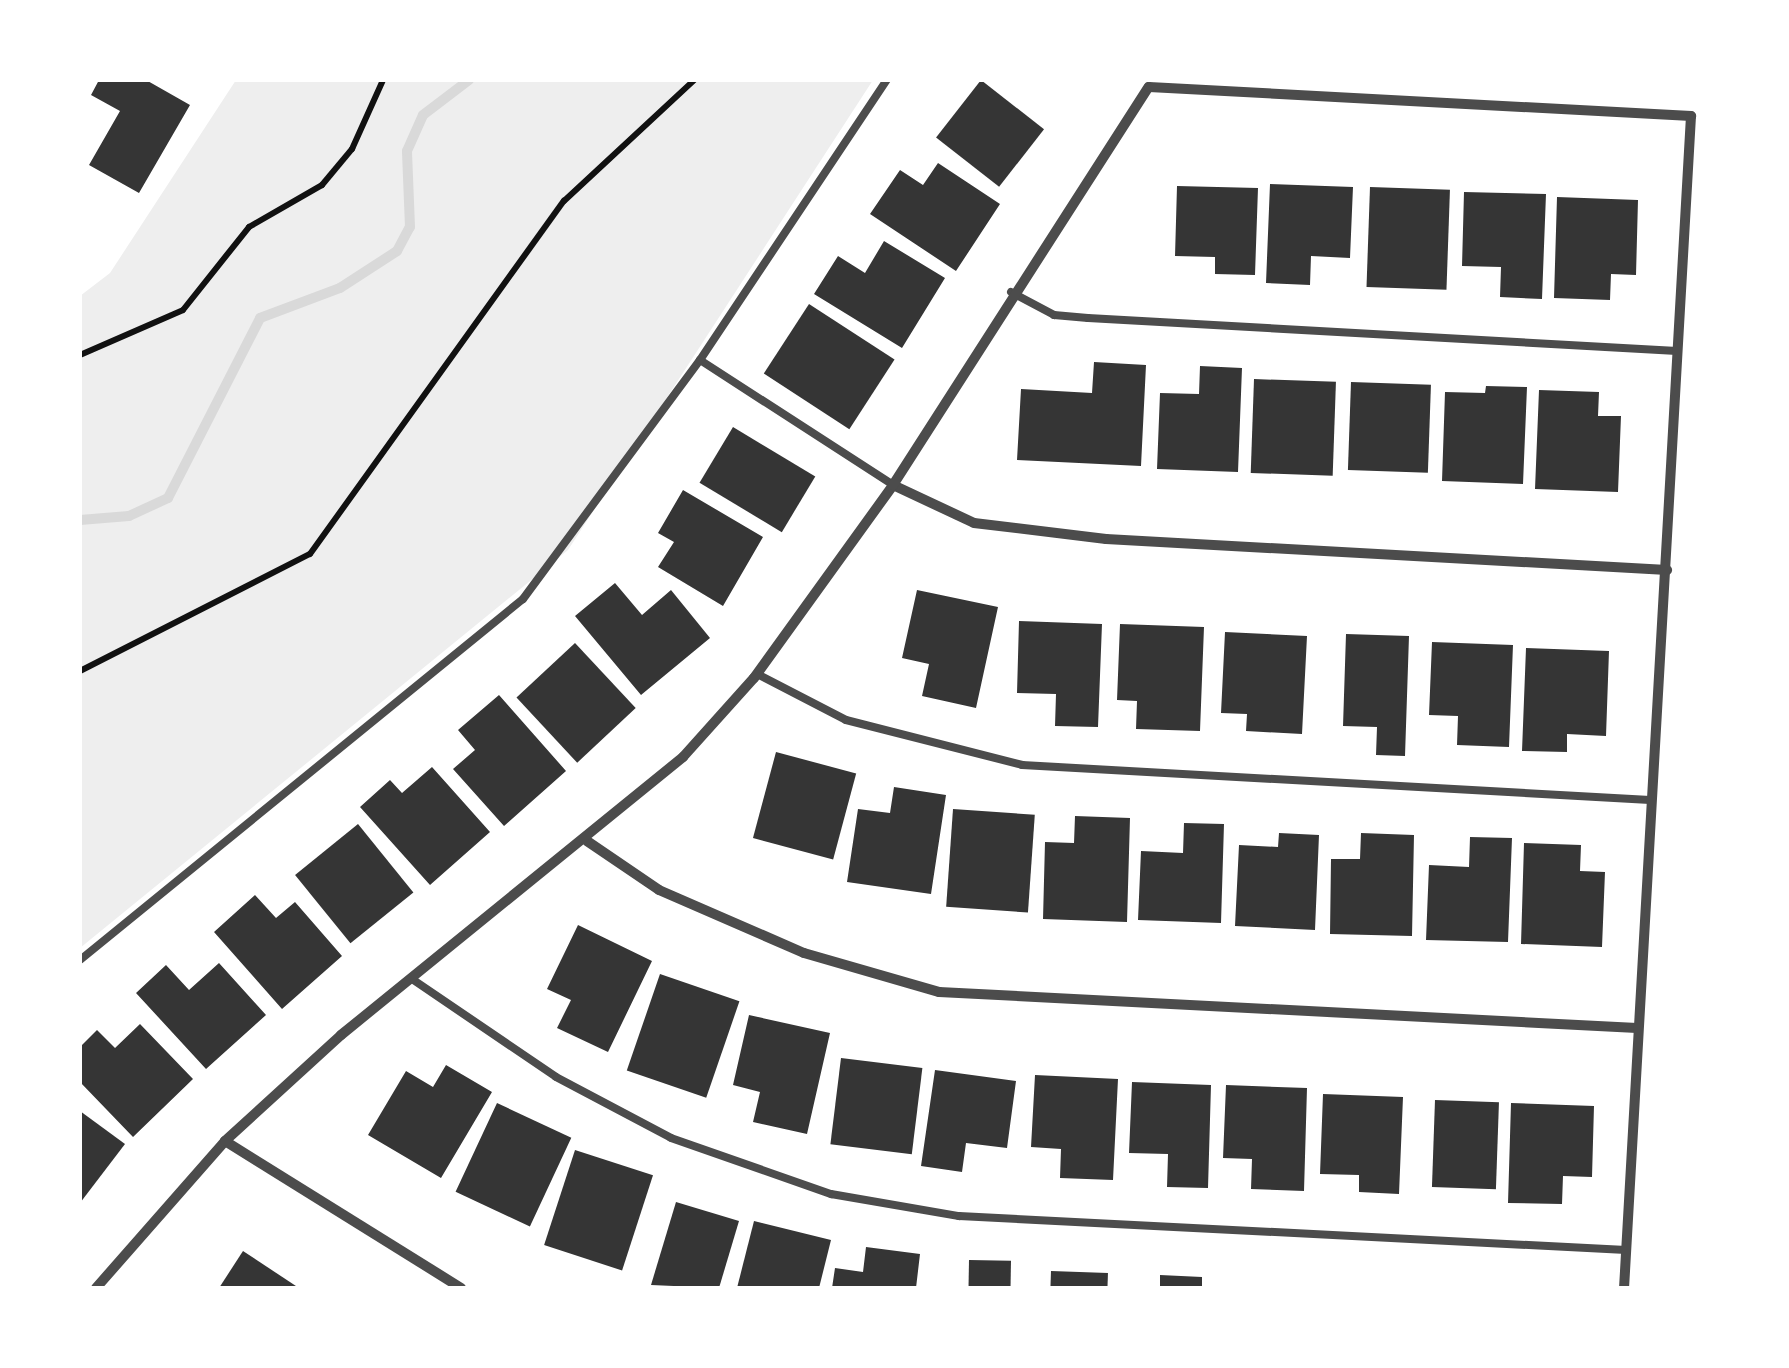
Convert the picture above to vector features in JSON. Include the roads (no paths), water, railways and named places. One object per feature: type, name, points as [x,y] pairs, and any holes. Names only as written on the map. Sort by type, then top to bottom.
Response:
[{"type":"street","points":[[96,1288],[225,1142],[412,978],[588,841],[683,757],[757,674],[893,485],[1011,292],[1149,87],[1691,116],[1624,1288]]},
{"type":"street","points":[[893,485],[974,523],[1106,540],[1667,570]]},
{"type":"street","points":[[588,841],[659,890],[804,953],[939,992],[1638,1028]]},
{"type":"street","points":[[225,1142],[462,1288]]},
{"type":"lane","points":[[80,960],[523,599],[700,360],[886,80]]},
{"type":"lane","points":[[1011,292],[1054,315],[1677,351]]},
{"type":"lane","points":[[700,360],[893,485]]},
{"type":"lane","points":[[757,674],[846,720],[1022,765],[1650,800]]},
{"type":"lane","points":[[412,978],[556,1077],[672,1138],[831,1194],[959,1216],[1626,1250]]},
{"type":"waterway","points":[[80,520],[129,516],[168,498],[260,318],[340,288],[397,251],[410,227],[407,151],[423,115],[469,80]]}]
